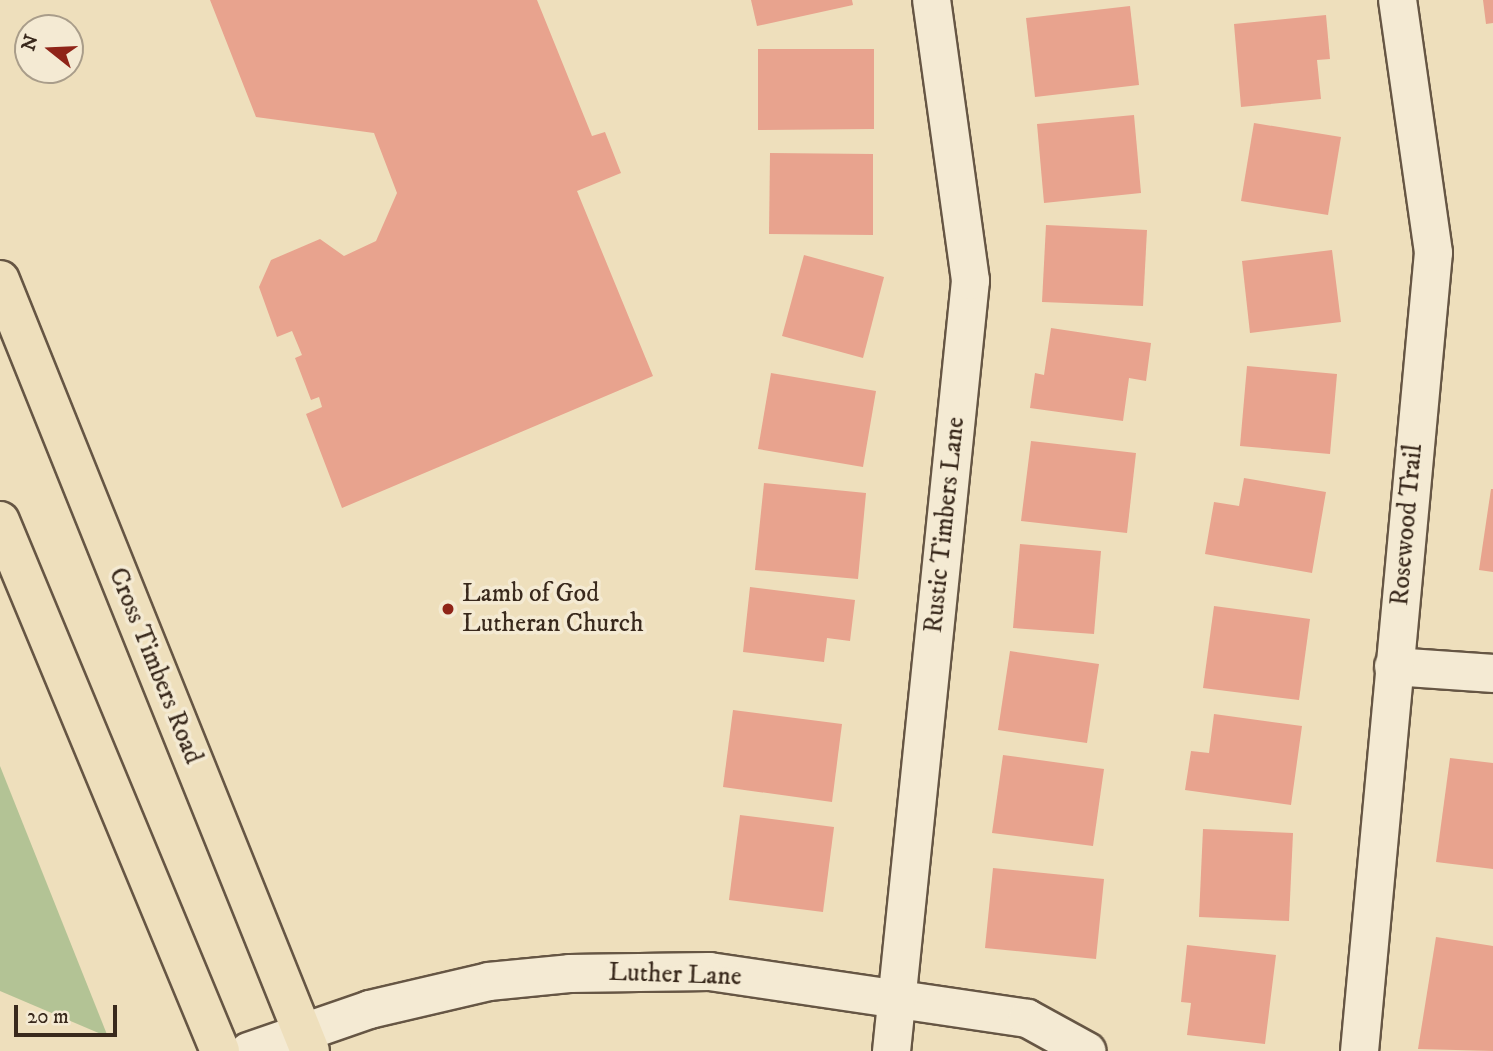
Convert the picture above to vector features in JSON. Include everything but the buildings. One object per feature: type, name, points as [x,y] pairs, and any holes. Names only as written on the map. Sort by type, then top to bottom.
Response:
[{"type":"main road","name":"Cross Timbers Road","points":[[0,280],[306,1042]]},
{"type":"main road","points":[[0,522],[220,1051]]},
{"type":"street","name":"Rustic Timbers Lane","points":[[891,1051],[970,280],[931,0]]},
{"type":"street","name":"Rosewood Trail","points":[[1359,1051],[1433,252],[1397,0]]},
{"type":"street","points":[[1393,666],[1493,673]]},
{"type":"street","name":"Luther Lane","points":[[248,1051],[306,1042],[369,1009],[488,981],[569,973],[709,971],[1027,1018],[1087,1051]]},
{"type":"green space","points":[[0,766],[108,1037],[0,991]]},
{"type":"place","name":"Lamb of God Lutheran Church","points":[[448,609]]}]
